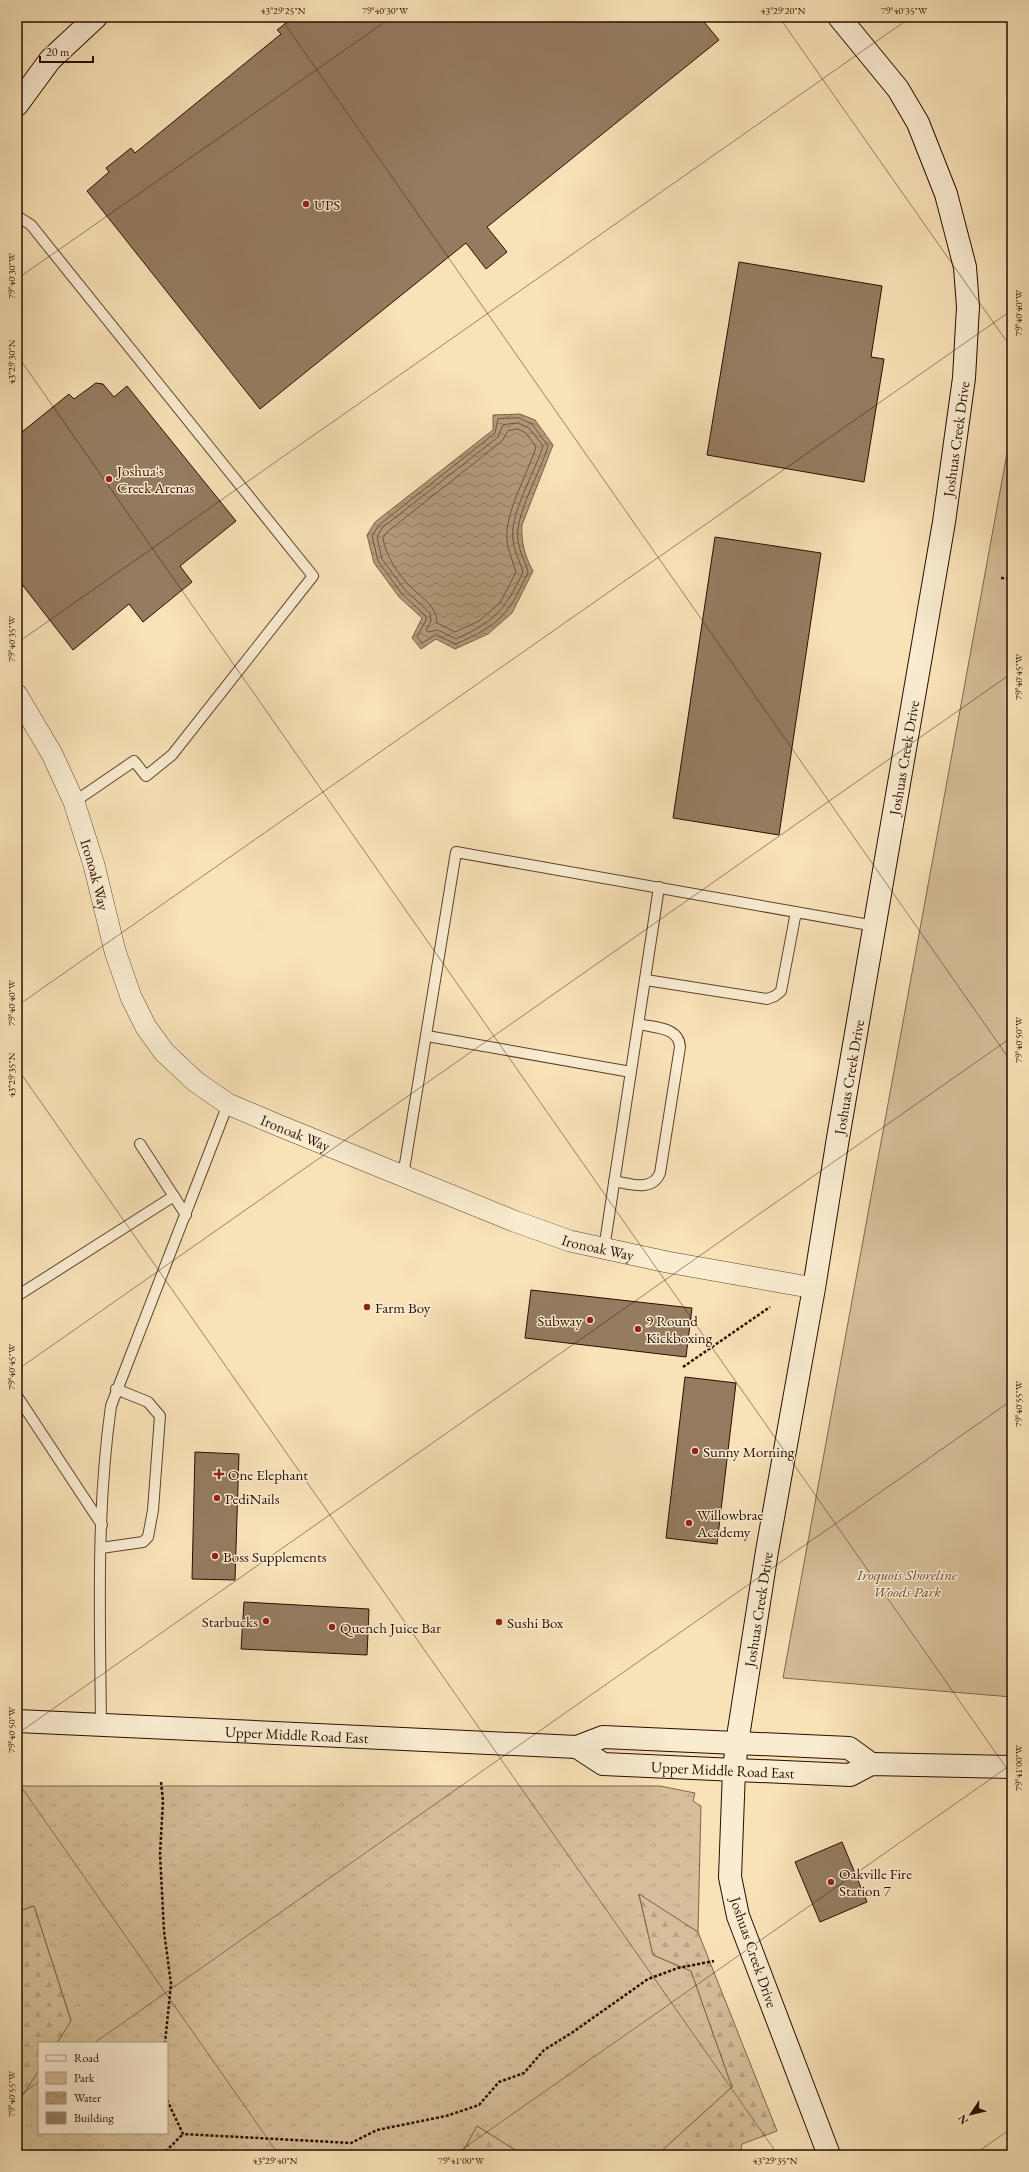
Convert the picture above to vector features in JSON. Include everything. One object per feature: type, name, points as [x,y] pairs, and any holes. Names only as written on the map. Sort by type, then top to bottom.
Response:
[{"type":"street","points":[[17,105],[50,60],[96,17]]},
{"type":"street","name":"Joshuas Creek Drive","points":[[829,2155],[738,1916],[730,1876],[734,1770],[767,1551],[814,1288],[944,522],[964,378],[968,307],[965,267],[946,194],[918,123],[898,89],[839,17]]},
{"type":"street","name":"Ironoak Way","points":[[17,695],[52,754],[74,802],[94,865],[122,975],[134,1003],[146,1027],[164,1052],[196,1082],[228,1104],[525,1225],[570,1241],[667,1262],[814,1288]]},
{"type":"street","name":"Upper Middle Road East","points":[[17,1721],[577,1747],[603,1737],[849,1748],[871,1764]]},
{"type":"street","name":"Upper Middle Road East","points":[[577,1747],[603,1764],[850,1774],[871,1764],[1012,1768]]},
{"type":"lane","points":[[17,216],[31,225],[313,576],[172,755],[146,776],[134,761],[74,802]]},
{"type":"lane","points":[[403,1176],[456,852],[875,926]]},
{"type":"lane","points":[[604,1249],[659,887]]},
{"type":"lane","points":[[646,980],[767,998],[775,996],[781,991],[796,912]]},
{"type":"lane","points":[[614,1181],[644,1186],[650,1185],[657,1180],[680,1047],[680,1040],[673,1032],[639,1024]]},
{"type":"lane","points":[[427,1036],[631,1072]]},
{"type":"lane","points":[[101,1725],[101,1548],[107,1436],[111,1406],[116,1389],[186,1215],[228,1104]]},
{"type":"lane","points":[[140,1144],[186,1215]]},
{"type":"lane","points":[[17,1296],[174,1196]]},
{"type":"lane","points":[[101,1548],[143,1542],[148,1537],[153,1510],[160,1416],[148,1402],[116,1389]]},
{"type":"lane","points":[[17,1396],[102,1525]]},
{"type":"path","points":[[1001,578],[1012,579]]},
{"type":"path","points":[[683,1367],[770,1307]]},
{"type":"path","points":[[162,1782],[163,1801],[161,1870],[164,1931],[171,1984],[165,2042]]},
{"type":"path","points":[[162,2155],[183,2134],[351,2143],[377,2130],[446,2116],[479,2105],[499,2082],[524,2073],[544,2050],[574,2032],[648,1979],[678,1968],[714,1961]]},
{"type":"path","points":[[168,2102],[183,2134]]},
{"type":"green space","name":"Iroquois Shoreline Woods Park","points":[[1012,426],[1012,1697],[783,1678]]},
{"type":"green space","points":[[17,1786],[660,1786],[695,1793],[693,1801],[701,1806],[698,1932],[639,1895],[653,1955],[691,1971],[732,2087],[657,2155],[523,2155],[477,2126],[461,2155],[143,2155],[142,2150],[125,2155],[24,2155],[17,2146],[17,2104],[38,2072],[38,2134],[168,2134],[168,2042],[58,2042],[71,2020],[34,1906],[17,1912]]},
{"type":"green space","points":[[639,1894],[698,1932],[777,2131],[742,2144],[740,2155],[657,2155],[732,2087],[691,1971],[653,1955]]},
{"type":"green space","points":[[34,1906],[71,2021],[58,2042],[38,2042],[38,2072],[17,2104],[17,1912]]},
{"type":"green space","points":[[477,2126],[523,2155],[461,2155]]},
{"type":"water","points":[[520,414],[535,420],[553,445],[522,525],[524,549],[533,571],[512,613],[488,634],[455,649],[436,639],[421,649],[412,638],[422,618],[399,597],[374,563],[367,535],[375,522],[493,430],[493,415]]},
{"type":"building","name":"UPS","points":[[294,17],[700,17],[719,40],[487,227],[507,252],[486,269],[466,243],[260,409],[87,191],[109,172],[106,168],[131,148],[135,153],[281,34],[277,30]]},
{"type":"building","points":[[739,262],[882,286],[871,357],[884,359],[864,482],[707,455]]},
{"type":"building","name":"Joshua's Creek Arenas","points":[[96,383],[103,384],[114,397],[127,386],[236,521],[180,566],[192,582],[143,622],[129,604],[73,650],[17,578],[17,436],[69,394],[74,399]]},
{"type":"building","points":[[715,537],[821,553],[779,835],[673,818]]},
{"type":"building","points":[[531,1290],[692,1308],[686,1357],[525,1338]]},
{"type":"building","points":[[685,1377],[736,1383],[717,1544],[666,1538]]},
{"type":"building","points":[[195,1452],[239,1454],[235,1580],[192,1579]]},
{"type":"building","points":[[244,1602],[369,1609],[367,1655],[241,1649]]},
{"type":"building","name":"Oakville Fire Station 7","points":[[842,1842],[867,1902],[820,1922],[795,1862]]},
{"type":"place","name":"UPS","points":[[306,204]]},
{"type":"place","name":"Joshua's Creek Arenas","points":[[109,479]]},
{"type":"place","name":"Farm Boy","points":[[367,1307]]},
{"type":"place","name":"Subway","points":[[590,1320]]},
{"type":"place","name":"9 Round Kickboxing","points":[[638,1329]]},
{"type":"place","name":"Sunny Morning","points":[[695,1451]]},
{"type":"place","name":"One Elephant","points":[[219,1474]]},
{"type":"place","name":"PediNails","points":[[217,1498]]},
{"type":"place","name":"Willowbrae Academy","points":[[689,1523]]},
{"type":"place","name":"Boss Supplements","points":[[215,1556]]},
{"type":"place","name":"Starbucks","points":[[266,1621]]},
{"type":"place","name":"Sushi Box","points":[[499,1622]]},
{"type":"place","name":"Quench Juice Bar","points":[[332,1627]]},
{"type":"place","name":"Oakville Fire Station 7","points":[[831,1882]]}]
